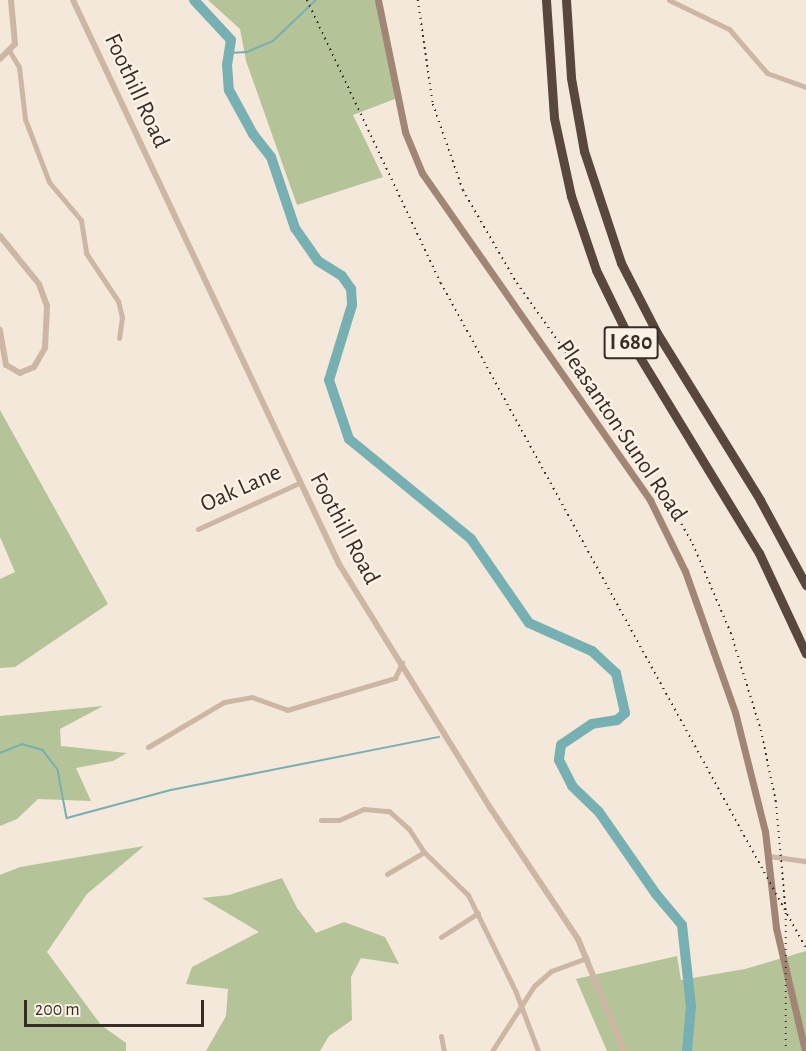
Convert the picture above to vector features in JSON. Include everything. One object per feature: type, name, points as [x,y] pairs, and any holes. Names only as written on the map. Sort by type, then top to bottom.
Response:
[{"type":"highway","name":"I 680","points":[[546,0],[556,128],[571,196],[596,270],[633,346],[759,553],[806,654]]},
{"type":"highway","name":"I 680","points":[[566,0],[571,78],[584,151],[621,262],[657,333],[772,520],[806,585]]},
{"type":"main road","name":"Pleasanton Sunol Road","points":[[378,0],[405,132],[422,174],[640,484],[675,546],[727,681],[768,856],[776,928],[805,1051]]},
{"type":"street","points":[[0,58],[10,52],[15,44],[16,27],[11,0]]},
{"type":"street","name":"Foothill Road","points":[[73,0],[339,564],[403,662],[455,752],[587,958],[624,1051]]},
{"type":"street","points":[[669,0],[729,29],[767,73],[780,81],[806,87]]},
{"type":"street","points":[[10,52],[19,67],[25,119],[49,182],[81,219],[86,253],[118,301],[122,317],[119,338]]},
{"type":"street","points":[[0,236],[39,284],[47,306],[45,348],[34,367],[20,373],[6,364],[0,330]]},
{"type":"street","name":"Oak Lane","points":[[198,529],[299,483]]},
{"type":"street","points":[[148,747],[224,702],[252,696],[287,710],[394,678],[403,662]]},
{"type":"street","points":[[321,820],[339,820],[364,809],[389,811],[410,829],[424,852],[468,895],[522,1006],[538,1051]]},
{"type":"street","points":[[387,874],[424,852]]},
{"type":"street","points":[[768,856],[806,861]]},
{"type":"street","points":[[441,937],[478,913]]},
{"type":"street","points":[[492,1051],[534,986],[551,971],[587,958]]},
{"type":"street","points":[[441,1036],[444,1051]]},
{"type":"green space","points":[[208,0],[381,0],[400,97],[353,115],[383,177],[297,205],[246,61],[240,29]]},
{"type":"green space","points":[[0,410],[108,604],[15,667],[0,668],[0,579],[15,572],[0,537]]},
{"type":"green space","points":[[103,706],[60,729],[61,746],[127,753],[113,761],[76,768],[91,801],[38,799],[17,819],[0,826],[0,716]]},
{"type":"green space","points":[[144,846],[87,894],[47,952],[101,1025],[126,1043],[126,1051],[0,1051],[0,875],[20,867]]},
{"type":"green space","points":[[282,878],[297,908],[316,933],[344,922],[385,937],[399,964],[361,958],[351,977],[352,1020],[329,1036],[320,1051],[206,1051],[226,1016],[228,989],[186,984],[192,967],[259,932],[202,898],[229,895]]},
{"type":"green space","points":[[806,951],[806,1051],[607,1051],[576,979],[677,956],[681,980],[745,969]]},
{"type":"waterway","points":[[194,0],[231,40],[227,64],[229,90],[253,134],[271,157],[295,228],[318,261],[342,276],[351,289],[352,305],[329,380],[349,439],[471,539],[529,623],[592,651],[616,673],[625,713],[617,720],[592,724],[561,745],[559,760],[572,786],[599,812],[656,894],[682,925],[691,1006],[687,1051]]},
{"type":"waterway","points":[[229,53],[247,52],[273,41],[316,0]]},
{"type":"waterway","points":[[0,753],[22,744],[43,750],[58,770],[67,818],[171,790],[439,737]]},
{"type":"railway","points":[[307,0],[441,283],[806,948]]},
{"type":"railway","points":[[418,0],[433,104],[463,190],[517,283],[658,482],[693,544],[731,633],[761,730],[776,801],[786,913],[786,1051]]}]
